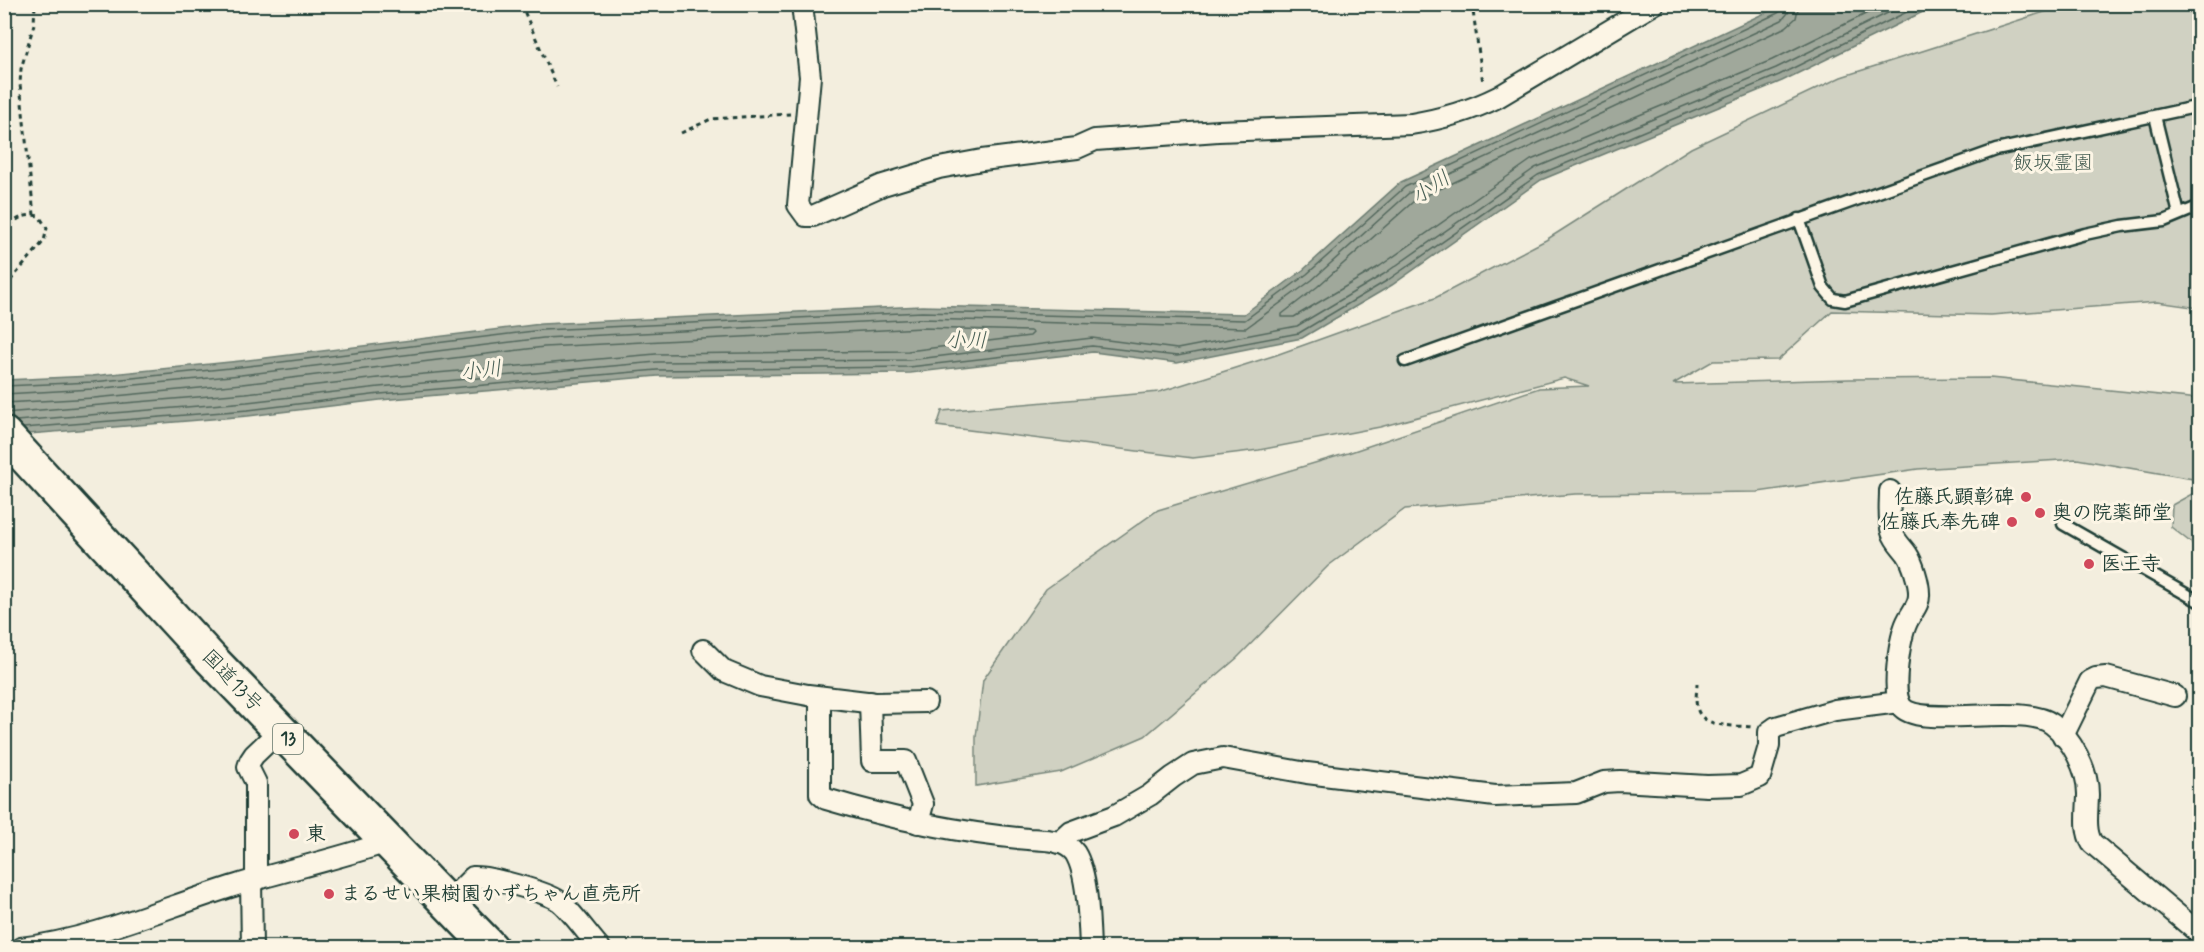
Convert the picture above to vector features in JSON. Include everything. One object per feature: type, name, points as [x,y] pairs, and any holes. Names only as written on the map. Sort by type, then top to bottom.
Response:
[{"type":"highway","name":"国道13号","points":[[4,434],[211,659],[491,948]]},
{"type":"street","points":[[802,4],[810,77],[798,205],[806,216],[813,216],[883,185],[939,168],[1077,148],[1095,140],[1218,131],[1411,124],[1437,120],[1486,103],[1654,4]]},
{"type":"street","points":[[1890,491],[1891,530],[1897,543],[1909,556],[1919,591],[1919,603],[1907,621],[1901,639],[1896,694],[1902,707],[1921,715],[1999,715],[2037,718],[2052,723],[2076,753],[2086,776],[2088,834],[2092,843],[2199,934]]},
{"type":"street","points":[[703,650],[724,670],[742,680],[760,686],[820,697],[870,702],[926,702]]},
{"type":"street","points":[[2063,736],[2090,681],[2096,678],[2106,677],[2175,696]]},
{"type":"street","points":[[820,697],[820,794],[836,802],[918,823],[986,835],[1066,845],[1074,853],[1082,870],[1089,914],[1090,948]]},
{"type":"street","points":[[870,702],[872,761],[906,761],[923,804],[918,823]]},
{"type":"street","points":[[1059,843],[1071,832],[1114,816],[1132,806],[1193,764],[1214,759],[1223,758],[1306,773],[1479,794],[1558,795],[1576,793],[1604,782],[1620,781],[1707,786],[1741,785],[1760,777],[1769,746],[1769,732],[1773,729],[1835,710],[1899,702]]},
{"type":"street","points":[[252,948],[256,783],[248,767],[254,755],[280,730]]},
{"type":"street","points":[[21,948],[70,944],[87,936],[253,880],[345,856],[387,842]]},
{"type":"street","points":[[447,903],[473,878],[482,877],[534,891],[560,902],[600,948]]},
{"type":"lane","points":[[1405,361],[1996,150],[2199,106]]},
{"type":"lane","points":[[2155,116],[2179,214]]},
{"type":"lane","points":[[1798,219],[1823,287],[1833,299],[1845,301],[2085,234],[2164,220],[2199,206]]},
{"type":"lane","points":[[2063,524],[2199,602]]},
{"type":"path","points":[[34,215],[20,84],[21,69],[34,24],[36,4]]},
{"type":"path","points":[[521,4],[558,87]]},
{"type":"path","points":[[1472,4],[1486,103]]},
{"type":"path","points":[[681,133],[711,119],[807,114]]},
{"type":"path","points":[[4,200],[7,209],[4,212]]},
{"type":"path","points":[[4,233],[16,219],[29,214],[39,216],[47,228],[44,241],[4,288]]},
{"type":"path","points":[[1697,683],[1697,707],[1707,722],[1773,729]]},
{"type":"green space","name":"飯坂霊園","points":[[2080,4],[2199,5],[2199,308],[2157,302],[1991,315],[1832,311],[1778,360],[1713,361],[1673,384],[1990,378],[2199,399],[2199,480],[2077,459],[1918,469],[1758,492],[1575,494],[1405,509],[1328,566],[1237,658],[1145,736],[1061,772],[976,786],[976,737],[983,680],[1046,589],[1158,510],[1348,453],[1539,388],[1589,386],[1564,378],[1380,427],[1259,450],[1193,458],[937,426],[942,411],[1159,392],[1276,355],[1435,298],[1546,240],[1691,148],[1841,77],[2057,8]]},
{"type":"green space","points":[[2199,490],[2199,549],[2171,527],[2172,505]]},
{"type":"water","name":"小川","points":[[1782,5],[1937,5],[1782,81],[1541,180],[1392,285],[1302,338],[1177,363],[1093,352],[910,373],[658,376],[380,400],[248,416],[5,436],[5,380],[92,376],[240,361],[541,324],[922,306],[1244,314],[1303,270],[1401,182]]},
{"type":"place","name":"佐藤氏顕彰碑","points":[[2026,497]]},
{"type":"place","name":"奥の院薬師堂","points":[[2040,513]]},
{"type":"place","name":"佐藤氏奉先碑","points":[[2012,522]]},
{"type":"place","name":"医王寺","points":[[2089,564]]},
{"type":"place","name":"東","points":[[294,834]]},
{"type":"place","name":"まるせい果樹園かずちゃん直売所","points":[[329,894]]}]
